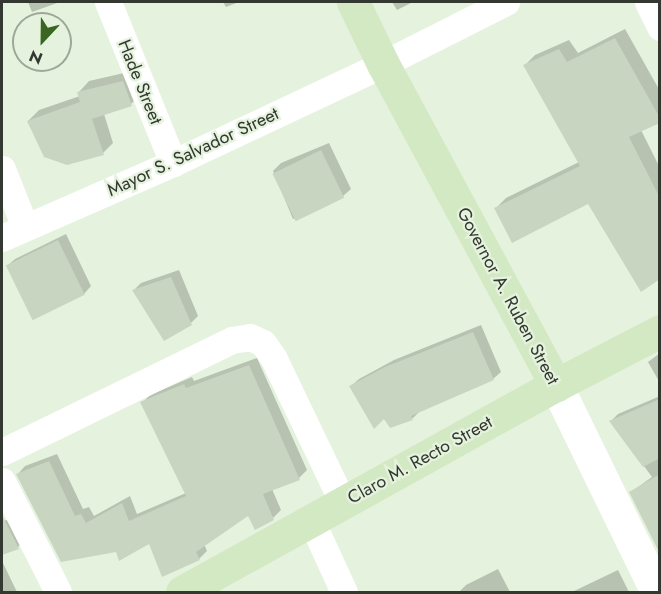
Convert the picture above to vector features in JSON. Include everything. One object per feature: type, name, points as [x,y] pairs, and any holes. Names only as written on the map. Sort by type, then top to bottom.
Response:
[{"type":"main road","name":"Governor A. Ruben Street","points":[[353,2],[383,64],[556,385]]},
{"type":"main road","name":"Claro M. Recto Street","points":[[182,592],[556,385],[660,331]]},
{"type":"street","name":"Hade Street","points":[[108,2],[173,163]]},
{"type":"street","name":"Mayor S. Salvador Street","points":[[13,232],[173,163],[383,64],[506,2]]},
{"type":"street","points":[[648,2],[660,27]]},
{"type":"street","points":[[2,169],[13,232]]},
{"type":"street","points":[[2,452],[232,340],[250,337],[263,343],[274,359],[343,502]]},
{"type":"street","name":"Governor A. Ruben Street","points":[[556,385],[657,592]]},
{"type":"street","points":[[2,481],[58,592]]},
{"type":"street","points":[[311,520],[344,592]]},
{"type":"building","points":[[615,38],[660,118],[660,123],[629,137],[660,198],[660,279],[641,292],[588,204],[512,243],[494,208],[580,166],[523,65],[559,49],[567,62]]},
{"type":"building","points":[[123,81],[132,106],[92,119],[104,155],[67,165],[44,157],[27,121],[80,102],[77,92]]},
{"type":"building","points":[[321,150],[344,198],[296,221],[272,174]]},
{"type":"building","points":[[58,240],[85,295],[33,320],[6,265]]},
{"type":"building","points":[[171,277],[192,325],[164,341],[132,290]]},
{"type":"building","points":[[473,332],[494,380],[411,416],[413,420],[390,428],[384,419],[374,429],[349,386],[385,367]]},
{"type":"building","points":[[249,365],[300,480],[263,494],[274,520],[255,530],[248,516],[196,552],[200,560],[162,577],[149,544],[119,561],[116,552],[61,562],[16,474],[49,461],[75,516],[81,514],[86,523],[122,503],[129,521],[186,496],[140,402],[184,384],[186,388]]},
{"type":"building","points":[[660,399],[660,458],[643,467],[609,421]]},
{"type":"building","points":[[660,474],[660,554],[629,492]]},
{"type":"building","points":[[2,515],[19,549],[2,555]]}]
